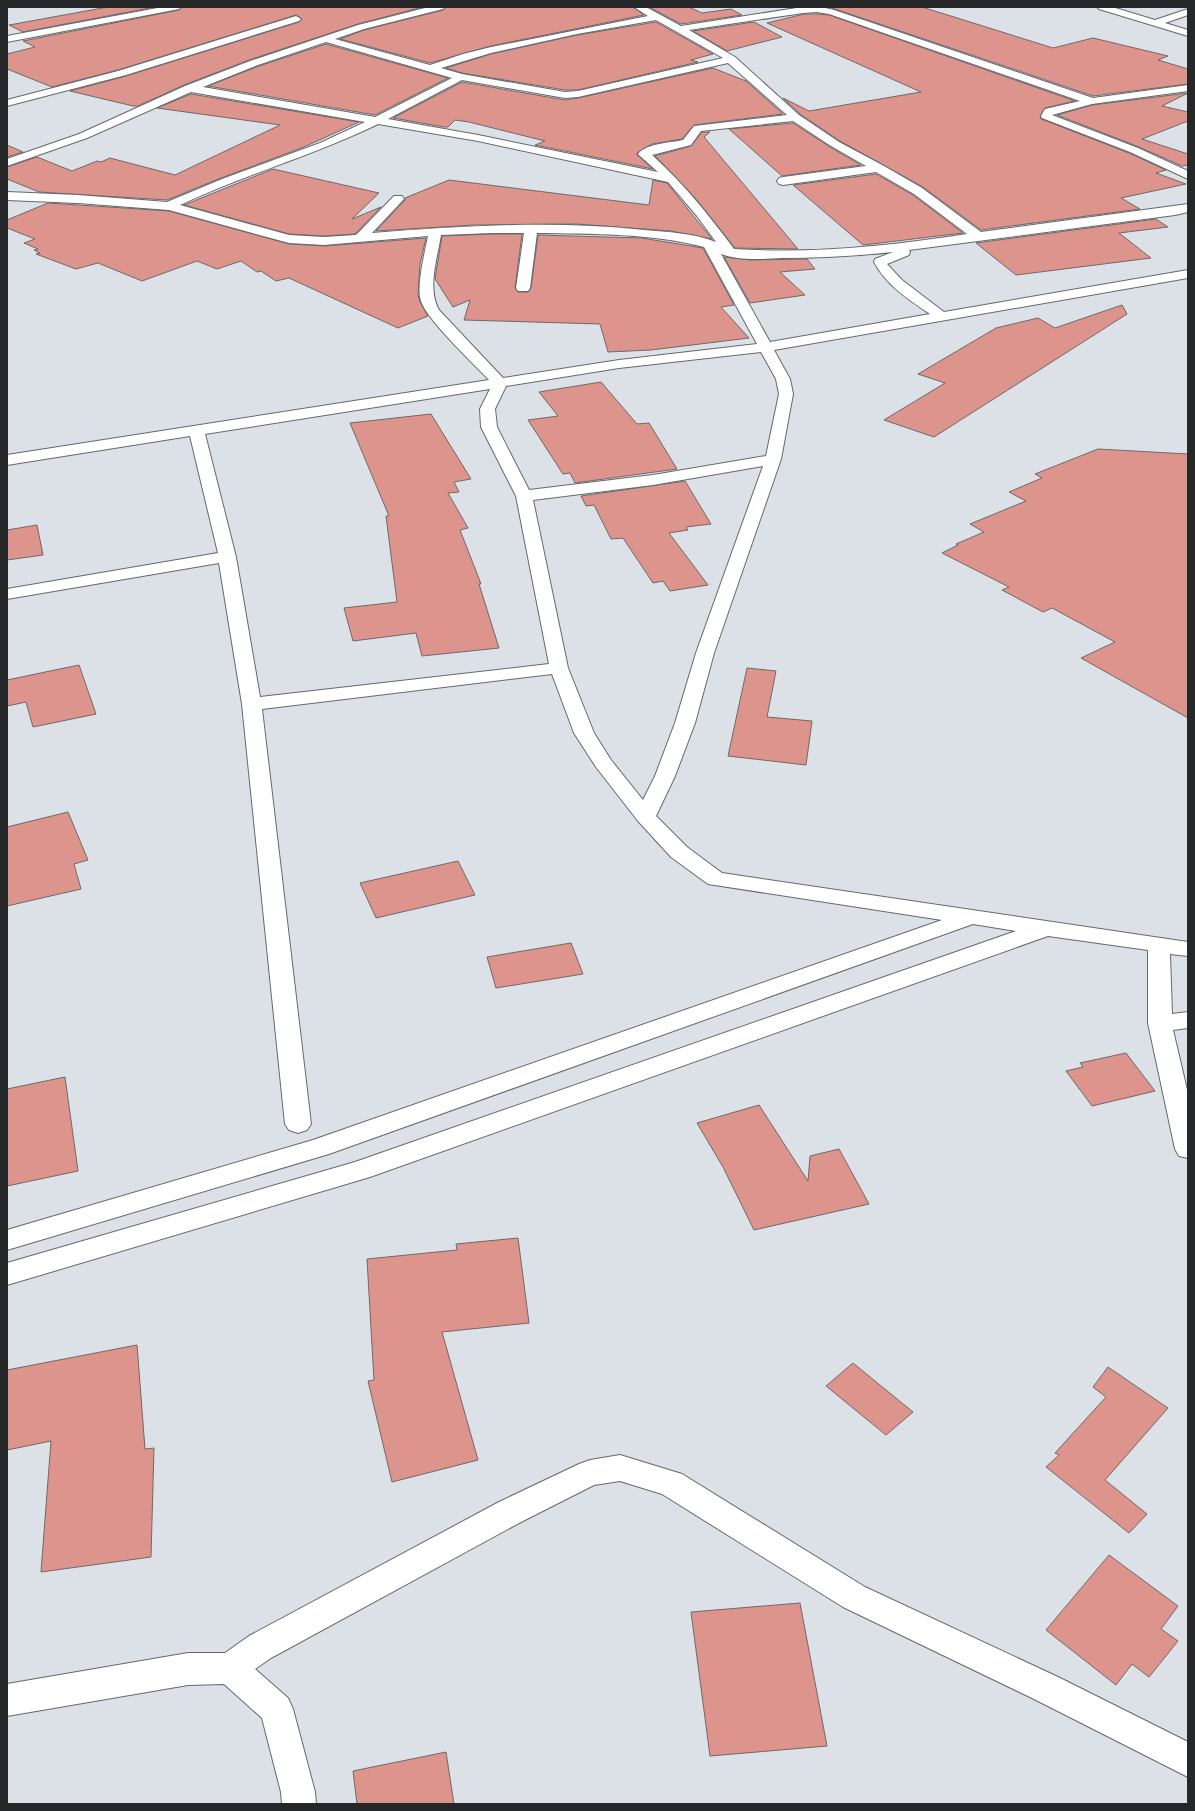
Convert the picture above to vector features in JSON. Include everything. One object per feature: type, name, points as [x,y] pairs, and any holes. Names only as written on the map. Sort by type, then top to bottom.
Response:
[{"type":"street","points":[[7,39],[176,7]]},
{"type":"street","points":[[7,163],[83,136],[189,88],[325,39],[389,19],[440,7]]},
{"type":"street","points":[[639,7],[731,59],[795,117],[835,144],[880,168],[918,191],[978,236]]},
{"type":"street","points":[[1102,7],[1188,33]]},
{"type":"street","points":[[680,29],[817,9],[831,12],[1092,101]]},
{"type":"street","points":[[1155,23],[1188,12]]},
{"type":"street","points":[[430,69],[447,61],[482,52],[593,27],[657,17]]},
{"type":"street","points":[[7,103],[122,73],[296,19]]},
{"type":"street","points":[[325,39],[461,77],[565,95],[578,94],[731,59]]},
{"type":"street","points":[[169,206],[194,193],[324,145],[376,121],[461,77]]},
{"type":"street","points":[[189,88],[478,138],[672,179]]},
{"type":"street","points":[[1188,88],[1092,101],[1050,111],[1046,116],[1134,150],[1188,175]]},
{"type":"street","points":[[730,253],[701,213],[672,179],[644,154],[646,152],[687,143],[698,128],[795,117]]},
{"type":"street","points":[[783,181],[880,168]]},
{"type":"street","points":[[7,196],[78,199],[169,206],[289,239],[324,241],[492,229],[611,230],[685,238],[710,244],[730,253],[762,255],[853,253],[1175,211],[1188,208]]},
{"type":"street","points":[[360,238],[398,200]]},
{"type":"street","points":[[523,288],[531,229]]},
{"type":"street","points":[[435,232],[426,289],[427,300],[433,312],[500,383]]},
{"type":"street","points":[[645,817],[666,776],[685,723],[705,653],[773,459],[786,394],[783,379],[710,244]]},
{"type":"street","points":[[926,244],[880,262],[882,267],[890,276],[941,316]]},
{"type":"street","points":[[7,460],[619,364],[765,347],[1188,274]]},
{"type":"street","points":[[500,383],[488,404],[486,417],[489,427],[524,496],[559,668],[584,733],[603,763],[645,817],[680,852],[716,879],[1188,949]]},
{"type":"street","points":[[196,430],[227,557],[252,704],[298,1124]]},
{"type":"street","points":[[524,496],[653,480],[773,459]]},
{"type":"street","points":[[7,594],[227,557]]},
{"type":"street","points":[[252,704],[559,668]]},
{"type":"street","points":[[7,1240],[320,1147],[972,917]]},
{"type":"street","points":[[7,1274],[361,1170],[1046,928]]},
{"type":"street","points":[[1159,945],[1160,1023],[1188,1149]]},
{"type":"street","points":[[1160,1023],[1188,1020]]},
{"type":"street","points":[[7,1700],[188,1669],[230,1668],[260,1646],[510,1512],[590,1473],[620,1468],[671,1483],[854,1597],[1046,1688],[1188,1760]]},
{"type":"street","points":[[230,1668],[276,1709],[298,1792],[299,1804]]},
{"type":"building","points":[[108,7],[155,7],[23,32],[9,25]]},
{"type":"building","points":[[182,7],[423,7],[358,24],[249,60],[184,85],[138,106],[70,91],[126,76],[299,22],[302,19],[296,15],[118,70],[52,87],[7,69],[7,54],[35,47],[23,41],[179,10]]},
{"type":"building","points":[[446,7],[633,7],[644,15],[491,46],[430,63],[340,39],[364,30],[443,10]]},
{"type":"building","points":[[649,7],[689,7],[702,13],[731,9],[742,15],[681,24]]},
{"type":"building","points":[[922,7],[1053,48],[1093,38],[1168,56],[1158,60],[1188,69],[1188,84],[1093,96],[832,8]]},
{"type":"building","points":[[804,14],[829,15],[1075,101],[1045,108],[1040,117],[1041,119],[1129,153],[1166,170],[1156,173],[1186,184],[1121,198],[1140,209],[981,230],[923,187],[840,141],[800,114],[783,98],[809,111],[921,92],[767,23]]},
{"type":"building","points":[[656,22],[713,54],[691,60],[698,62],[578,90],[565,90],[462,73],[446,68],[491,54],[577,35]]},
{"type":"building","points":[[754,22],[782,37],[727,51],[693,31]]},
{"type":"building","points":[[326,44],[448,78],[375,115],[208,86],[259,66]]},
{"type":"building","points":[[713,68],[746,81],[783,114],[694,125],[682,139],[652,144],[637,153],[637,155],[653,169],[535,145],[545,141],[469,122],[455,120],[448,127],[444,127],[393,118],[462,82],[565,100]]},
{"type":"building","points":[[1188,93],[1162,106],[1188,112],[1188,121],[1142,139],[1188,154],[1188,165],[1182,166],[1139,147],[1057,115],[1092,105]]},
{"type":"building","points":[[191,94],[359,122],[304,147],[167,200],[39,192],[7,179],[7,167],[37,157],[72,171],[97,161],[101,162],[110,158],[175,175],[280,125],[157,108]]},
{"type":"building","points":[[793,123],[861,165],[782,176],[729,129]]},
{"type":"building","points":[[702,132],[710,132],[704,137],[798,249],[735,248],[696,199],[655,156],[691,146]]},
{"type":"building","points":[[7,145],[23,152],[7,157]]},
{"type":"building","points":[[273,169],[379,193],[352,219],[381,207],[355,234],[324,236],[289,234],[184,205]]},
{"type":"building","points":[[876,174],[913,195],[963,233],[863,245],[793,185]]},
{"type":"building","points":[[449,180],[649,205],[653,180],[667,183],[712,239],[671,231],[576,224],[474,225],[376,231],[405,200],[405,198]]},
{"type":"building","points":[[48,203],[169,211],[289,244],[324,246],[426,238],[420,264],[418,295],[420,302],[428,316],[398,328],[289,278],[276,281],[261,271],[257,272],[241,261],[217,269],[197,261],[142,281],[98,263],[76,269],[36,254],[40,253],[34,250],[38,249],[24,243],[35,239],[7,228],[7,220]]},
{"type":"building","points":[[1156,219],[1168,227],[1119,233],[1151,258],[1016,275],[976,243]]},
{"type":"building","points":[[522,234],[515,288],[518,292],[528,292],[531,288],[538,235],[642,238],[703,248],[734,305],[721,307],[749,338],[651,350],[608,352],[600,324],[464,320],[470,300],[453,307],[435,279],[442,236]]},
{"type":"building","points":[[724,257],[751,260],[807,259],[815,269],[780,272],[805,295],[750,303]]},
{"type":"building","points":[[1122,305],[1127,314],[934,437],[884,420],[945,383],[918,374],[996,328],[1038,318],[1055,328]]},
{"type":"building","points":[[601,382],[637,424],[649,423],[677,469],[575,483],[570,473],[563,474],[528,420],[558,416],[539,392]]},
{"type":"building","points":[[431,414],[471,479],[454,482],[459,492],[448,493],[468,528],[460,530],[481,584],[479,584],[499,648],[422,656],[416,633],[353,641],[344,608],[397,602],[386,516],[389,516],[350,423]]},
{"type":"building","points":[[1098,449],[1188,454],[1188,718],[1081,658],[1115,642],[1052,608],[1043,612],[1002,590],[1009,587],[942,553],[958,545],[956,544],[984,532],[970,524],[1026,501],[1009,492],[1042,478],[1035,474]]},
{"type":"building","points":[[685,481],[711,524],[686,527],[688,530],[669,533],[708,585],[670,591],[663,581],[653,583],[623,538],[611,539],[594,505],[586,506],[581,496]]},
{"type":"building","points":[[37,525],[43,555],[7,560],[7,530]]},
{"type":"building","points":[[79,665],[96,714],[33,727],[26,702],[7,706],[7,680]]},
{"type":"building","points":[[747,668],[776,671],[767,717],[812,721],[806,765],[728,756]]},
{"type":"building","points":[[68,812],[88,860],[74,864],[81,889],[7,906],[7,827]]},
{"type":"building","points":[[458,861],[475,895],[376,918],[360,883]]},
{"type":"building","points":[[571,943],[583,974],[496,988],[487,957]]},
{"type":"building","points":[[1126,1053],[1155,1091],[1092,1106],[1066,1071],[1083,1067],[1080,1063]]},
{"type":"building","points":[[65,1077],[78,1171],[7,1186],[7,1089]]},
{"type":"building","points":[[759,1105],[808,1181],[810,1156],[839,1149],[869,1204],[754,1230],[723,1167],[697,1123]]},
{"type":"building","points":[[518,1238],[529,1323],[442,1332],[478,1460],[392,1482],[368,1381],[374,1380],[367,1259],[457,1250],[456,1244]]},
{"type":"building","points":[[137,1345],[145,1449],[154,1448],[151,1557],[41,1572],[51,1441],[7,1450],[7,1370]]},
{"type":"building","points":[[853,1363],[913,1412],[886,1435],[826,1386]]},
{"type":"building","points":[[1108,1367],[1168,1408],[1105,1480],[1147,1514],[1129,1533],[1046,1467],[1059,1455],[1055,1453],[1106,1397],[1093,1387]]},
{"type":"building","points":[[1109,1555],[1178,1606],[1161,1629],[1178,1641],[1149,1677],[1132,1664],[1116,1685],[1046,1630]]},
{"type":"building","points":[[800,1603],[827,1746],[710,1756],[691,1612]]},
{"type":"building","points":[[446,1752],[454,1804],[357,1804],[353,1771]]}]
